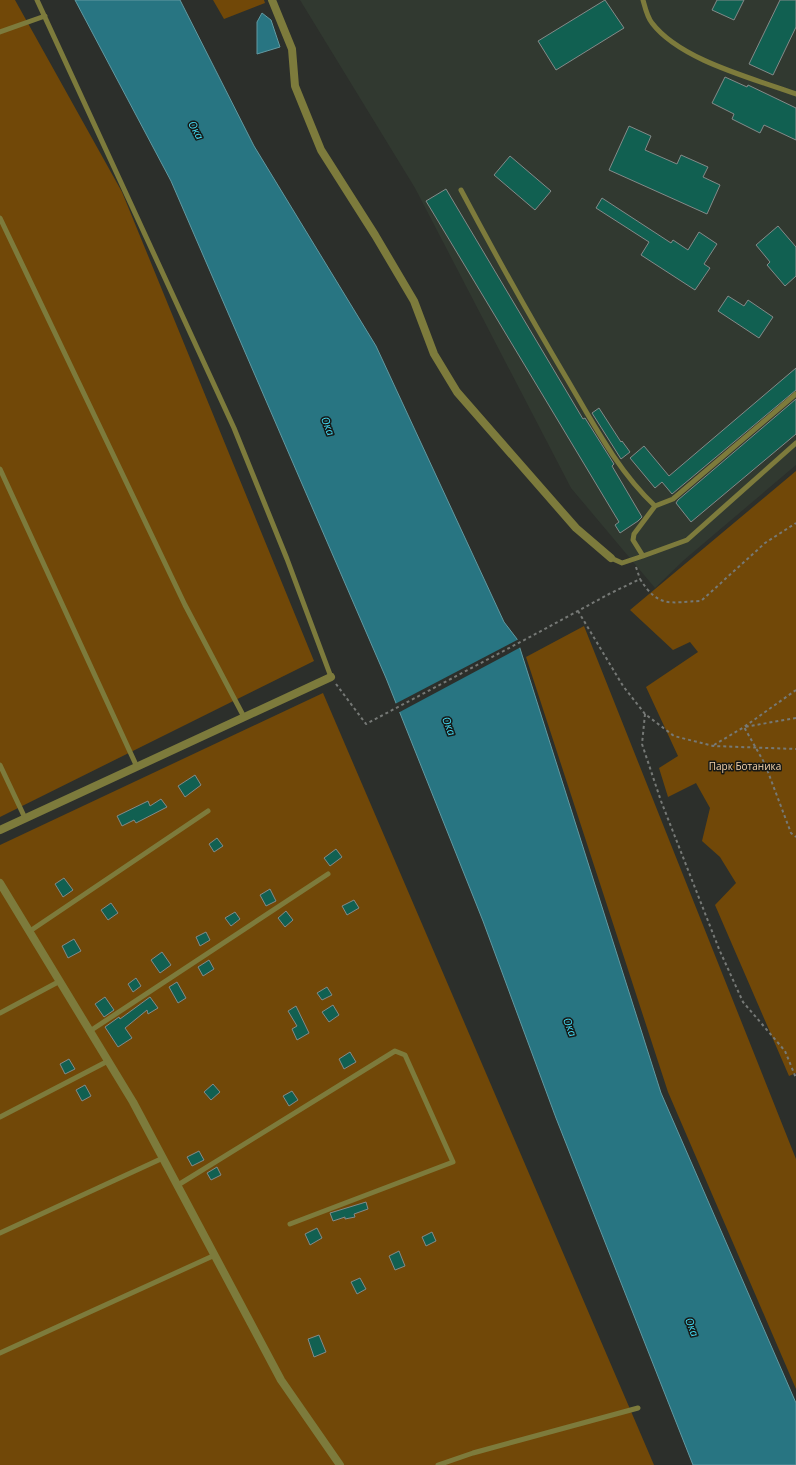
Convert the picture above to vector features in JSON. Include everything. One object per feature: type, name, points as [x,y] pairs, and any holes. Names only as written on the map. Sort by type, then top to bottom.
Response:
[{"type":"street","points":[[272,0],[292,49],[295,86],[321,150],[375,235],[414,301],[437,360],[456,392],[576,528],[611,558]]},
{"type":"street","points":[[0,830],[331,677]]},
{"type":"street","points":[[0,882],[134,1102],[282,1380],[340,1465]]},
{"type":"lane","points":[[37,0],[234,428],[287,559],[331,677]]},
{"type":"lane","points":[[643,0],[651,22],[680,49],[796,94]]},
{"type":"lane","points":[[0,32],[45,16]]},
{"type":"lane","points":[[461,190],[508,280],[609,450],[645,496],[655,506]]},
{"type":"lane","points":[[0,218],[185,605],[244,717]]},
{"type":"lane","points":[[643,556],[632,540],[634,534],[655,506],[673,499],[796,394]]},
{"type":"lane","points":[[611,558],[622,563],[687,540],[796,443]]},
{"type":"lane","points":[[0,469],[137,766]]},
{"type":"lane","points":[[0,765],[24,818]]},
{"type":"lane","points":[[30,931],[208,811]]},
{"type":"lane","points":[[90,1031],[328,874]]},
{"type":"lane","points":[[0,1013],[60,982]]},
{"type":"lane","points":[[178,1185],[395,1051],[404,1055],[452,1162],[290,1224]]},
{"type":"lane","points":[[0,1117],[108,1061]]},
{"type":"lane","points":[[0,1233],[163,1158]]},
{"type":"lane","points":[[0,1353],[215,1255]]},
{"type":"lane","points":[[438,1465],[472,1453],[638,1408]]},
{"type":"path","points":[[633,559],[640,579],[648,590],[663,602],[701,601],[765,543],[796,523]]},
{"type":"path","points":[[331,677],[366,724],[609,594],[640,579]]},
{"type":"path","points":[[578,611],[623,686],[646,714],[674,736],[713,746],[796,749]]},
{"type":"path","points":[[713,746],[744,727],[796,690]]},
{"type":"path","points":[[646,714],[642,744],[661,801],[719,949],[743,1002],[785,1051],[796,1078]]},
{"type":"path","points":[[744,727],[796,718]]},
{"type":"path","points":[[744,727],[765,764],[791,833],[796,837]]},
{"type":"shaded area","points":[[300,0],[796,0],[796,465],[684,560],[655,588],[571,488],[415,188]]},
{"type":"green space","points":[[0,0],[15,0],[122,192],[314,661],[0,817]]},
{"type":"green space","points":[[213,0],[264,0],[265,3],[224,19]]},
{"type":"green space","name":"Парк Ботаника","points":[[796,471],[796,1073],[789,1076],[715,905],[736,883],[720,857],[702,841],[710,808],[696,783],[668,797],[659,768],[678,756],[646,687],[698,652],[690,642],[673,650],[630,610]]},
{"type":"green space","points":[[584,626],[796,1159],[796,1389],[668,1092],[526,657]]},
{"type":"green space","points":[[323,693],[654,1465],[0,1465],[0,845]]},
{"type":"water","name":"Ока","points":[[75,0],[180,0],[254,146],[376,346],[504,622],[517,639],[661,1093],[796,1403],[796,1465],[693,1465],[556,1118],[483,921],[386,678],[171,181]]},
{"type":"water","points":[[262,13],[271,20],[280,47],[257,54],[257,22]]},
{"type":"pier","points":[[519,639],[521,647],[396,714],[393,705]]},
{"type":"building","points":[[605,0],[624,28],[556,70],[538,41]]},
{"type":"building","points":[[717,0],[744,0],[734,20],[712,10]]},
{"type":"building","points":[[780,0],[796,0],[796,27],[773,75],[749,64]]},
{"type":"building","points":[[725,77],[747,87],[748,85],[796,108],[796,140],[764,125],[760,133],[732,119],[734,114],[712,103]]},
{"type":"building","points":[[629,126],[651,136],[645,150],[677,164],[681,155],[708,167],[703,177],[720,185],[707,214],[609,170]]},
{"type":"building","points":[[510,156],[551,191],[535,210],[494,175]]},
{"type":"building","points":[[446,189],[583,419],[585,418],[614,464],[612,466],[642,517],[620,533],[615,525],[619,522],[426,201]]},
{"type":"building","points":[[602,198],[671,243],[673,240],[688,250],[699,232],[717,244],[704,264],[710,268],[695,290],[641,255],[649,242],[596,208]]},
{"type":"building","points":[[778,226],[796,247],[796,276],[785,286],[767,265],[770,262],[756,245]]},
{"type":"building","points":[[728,296],[744,306],[748,300],[773,317],[759,338],[718,311]]},
{"type":"building","points":[[796,368],[796,390],[672,494],[662,482],[655,488],[630,458],[644,446],[669,476]]},
{"type":"building","points":[[796,399],[796,434],[691,522],[676,503],[678,500]]},
{"type":"building","points":[[599,408],[621,442],[622,441],[630,452],[621,459],[592,413]]},
{"type":"building","points":[[195,775],[201,785],[185,797],[178,786]]},
{"type":"building","points":[[161,799],[167,807],[136,823],[134,820],[122,826],[117,816],[148,801],[150,806]]},
{"type":"building","points":[[217,838],[223,846],[214,852],[209,844]]},
{"type":"building","points":[[336,849],[342,857],[330,866],[324,858]]},
{"type":"building","points":[[64,878],[73,890],[63,897],[55,884]]},
{"type":"building","points":[[270,889],[276,901],[266,906],[260,895]]},
{"type":"building","points":[[354,900],[359,908],[347,915],[342,906]]},
{"type":"building","points":[[111,903],[118,913],[108,920],[101,910]]},
{"type":"building","points":[[286,911],[293,920],[285,927],[278,918]]},
{"type":"building","points":[[235,912],[240,919],[231,926],[225,918]]},
{"type":"building","points":[[206,932],[210,940],[200,946],[196,937]]},
{"type":"building","points":[[74,939],[81,951],[68,958],[62,946]]},
{"type":"building","points":[[162,952],[171,965],[160,973],[151,960]]},
{"type":"building","points":[[209,960],[214,969],[203,976],[198,967]]},
{"type":"building","points":[[136,978],[141,986],[133,992],[128,984]]},
{"type":"building","points":[[177,982],[186,998],[178,1003],[169,987]]},
{"type":"building","points":[[327,987],[332,995],[322,1000],[317,993]]},
{"type":"building","points":[[105,997],[114,1010],[104,1017],[95,1004]]},
{"type":"building","points":[[150,997],[158,1008],[148,1014],[147,1010],[125,1028],[132,1038],[118,1047],[105,1027],[119,1017],[120,1019]]},
{"type":"building","points":[[333,1005],[339,1015],[329,1022],[322,1012]]},
{"type":"building","points":[[296,1006],[309,1033],[297,1040],[292,1029],[297,1026],[288,1011]]},
{"type":"building","points":[[350,1052],[356,1062],[344,1069],[339,1059]]},
{"type":"building","points":[[69,1059],[75,1069],[65,1074],[60,1064]]},
{"type":"building","points":[[213,1084],[220,1092],[211,1100],[204,1092]]},
{"type":"building","points":[[85,1085],[91,1096],[82,1101],[76,1090]]},
{"type":"building","points":[[292,1091],[298,1100],[289,1106],[283,1096]]},
{"type":"building","points":[[199,1151],[204,1160],[192,1166],[187,1157]]},
{"type":"building","points":[[217,1167],[221,1175],[211,1180],[207,1173]]},
{"type":"building","points":[[366,1202],[368,1209],[354,1214],[355,1217],[345,1219],[345,1217],[333,1221],[330,1213]]},
{"type":"building","points":[[317,1228],[322,1238],[310,1245],[305,1234]]},
{"type":"building","points":[[432,1232],[436,1241],[426,1246],[422,1237]]},
{"type":"building","points":[[399,1251],[405,1266],[395,1270],[389,1256]]},
{"type":"building","points":[[360,1278],[366,1289],[357,1294],[351,1282]]},
{"type":"building","points":[[319,1335],[326,1352],[314,1357],[308,1339]]}]
